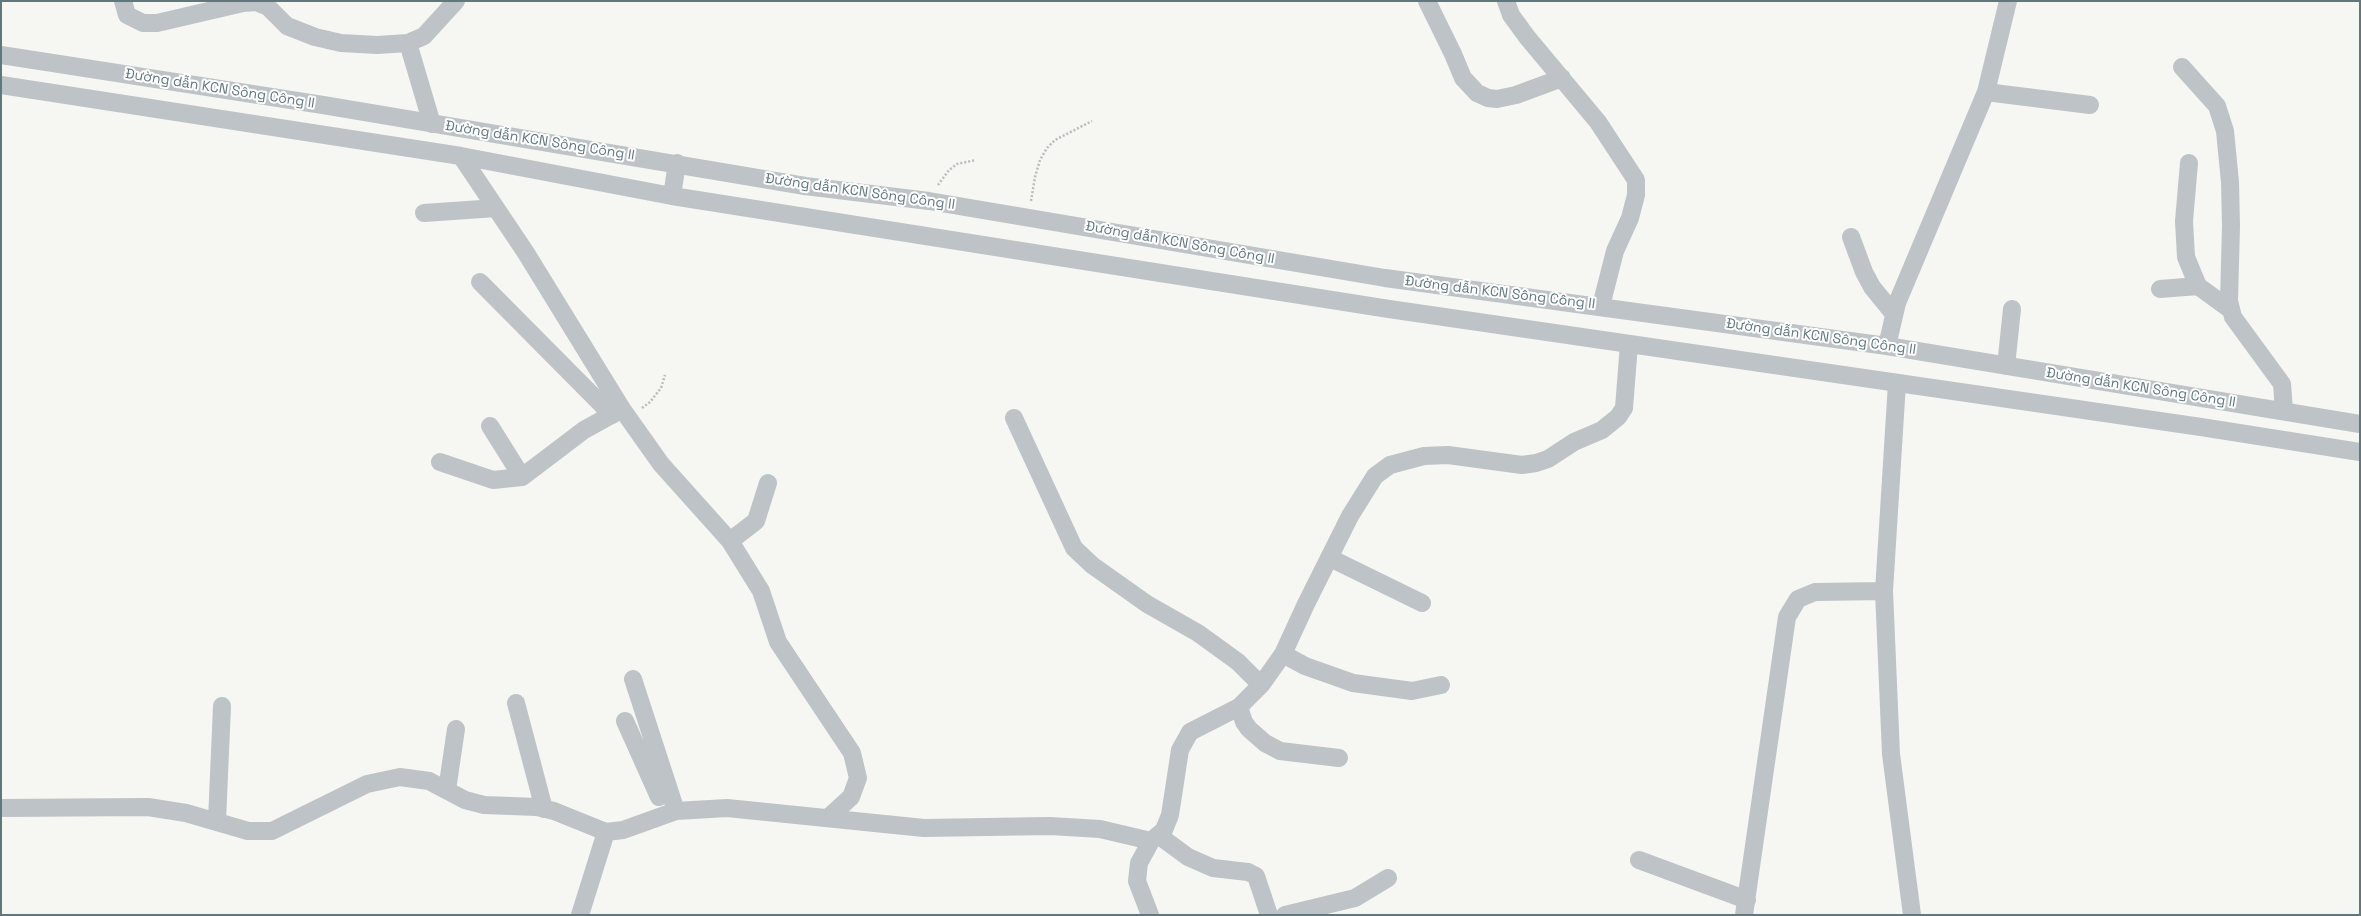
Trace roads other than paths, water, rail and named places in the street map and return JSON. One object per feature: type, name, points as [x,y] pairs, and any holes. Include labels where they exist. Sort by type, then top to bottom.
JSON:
[{"type":"street","points":[[123,1],[127,15],[143,23],[150,23],[243,3],[258,2],[268,7],[287,26],[340,43],[377,45],[408,43],[424,36],[456,1]]},
{"type":"street","points":[[1427,1],[1463,78],[1477,93],[1488,98],[1497,99],[1516,95],[1562,78]]},
{"type":"street","points":[[1506,1],[1511,14],[1527,37],[1598,122],[1636,180],[1636,195],[1630,218],[1615,250],[1601,306]]},
{"type":"street","points":[[1887,346],[1894,314],[1920,245],[1986,92],[2008,1]]},
{"type":"street","points":[[408,43],[432,124]]},
{"type":"street","name":"Đường dẫn KCN Sông Công II","points":[[1,56],[677,163],[805,186],[929,201],[1385,278],[1601,306],[1887,346],[2205,400],[2284,411],[2360,424]]},
{"type":"street","points":[[2182,67],[2217,106],[2225,131],[2230,182],[2229,301],[2233,317],[2282,384],[2284,411]]},
{"type":"street","name":"Đường dẫn KCN Sông Công II","points":[[1,85],[461,156],[672,196],[1373,306],[2201,427],[2360,452]]},
{"type":"street","points":[[1986,92],[2090,105]]},
{"type":"street","points":[[461,156],[496,208],[621,414],[661,464],[730,541],[761,591],[778,642],[852,753],[858,778],[851,797],[828,818]]},
{"type":"street","points":[[672,196],[677,163]]},
{"type":"street","points":[[2189,164],[2184,221],[2186,257],[2198,286],[2231,310]]},
{"type":"street","points":[[424,213],[496,208]]},
{"type":"street","points":[[1851,237],[1869,282],[1894,314]]},
{"type":"street","points":[[480,282],[621,414]]},
{"type":"street","points":[[2160,289],[2198,286]]},
{"type":"street","points":[[2006,366],[2012,309]]},
{"type":"street","points":[[1150,915],[1137,881],[1139,863],[1155,838],[1164,830],[1170,815],[1180,750],[1190,732],[1239,707],[1261,685],[1283,654],[1350,516],[1375,476],[1390,465],[1424,456],[1448,455],[1522,465],[1536,463],[1548,458],[1574,442],[1602,430],[1618,417],[1624,408],[1629,344]]},
{"type":"street","points":[[1897,383],[1884,591],[1891,754],[1912,915]]},
{"type":"street","points":[[2201,427],[2205,400]]},
{"type":"street","points":[[440,462],[493,480],[522,476],[584,430],[621,414]]},
{"type":"street","points":[[1014,418],[1074,548],[1092,566],[1147,604],[1198,633],[1238,662],[1261,685]]},
{"type":"street","points":[[490,426],[522,476]]},
{"type":"street","points":[[730,541],[756,521],[768,483]]},
{"type":"street","points":[[1330,558],[1422,603]]},
{"type":"street","points":[[1640,860],[1745,907],[1787,617],[1798,599],[1815,592],[1884,591]]},
{"type":"street","points":[[1283,654],[1305,666],[1353,682],[1412,691],[1441,685]]},
{"type":"street","points":[[633,679],[672,813]]},
{"type":"street","points":[[516,703],[544,809]]},
{"type":"street","points":[[217,821],[222,706]]},
{"type":"street","points":[[1239,707],[1244,722],[1249,729],[1265,743],[1280,751],[1339,758]]},
{"type":"street","points":[[625,721],[672,813]]},
{"type":"street","points":[[447,790],[456,729]]},
{"type":"street","points":[[1,808],[148,807],[186,813],[248,831],[272,831],[367,784],[400,777],[429,781],[465,800],[484,805],[544,809],[606,832],[623,830],[672,813],[726,808],[924,828],[1050,826],[1100,830],[1155,838],[1188,857],[1213,868],[1248,872],[1256,876],[1269,915]]},
{"type":"street","points":[[580,915],[606,832]]},
{"type":"street","points":[[1285,915],[1355,898],[1388,878]]}]
